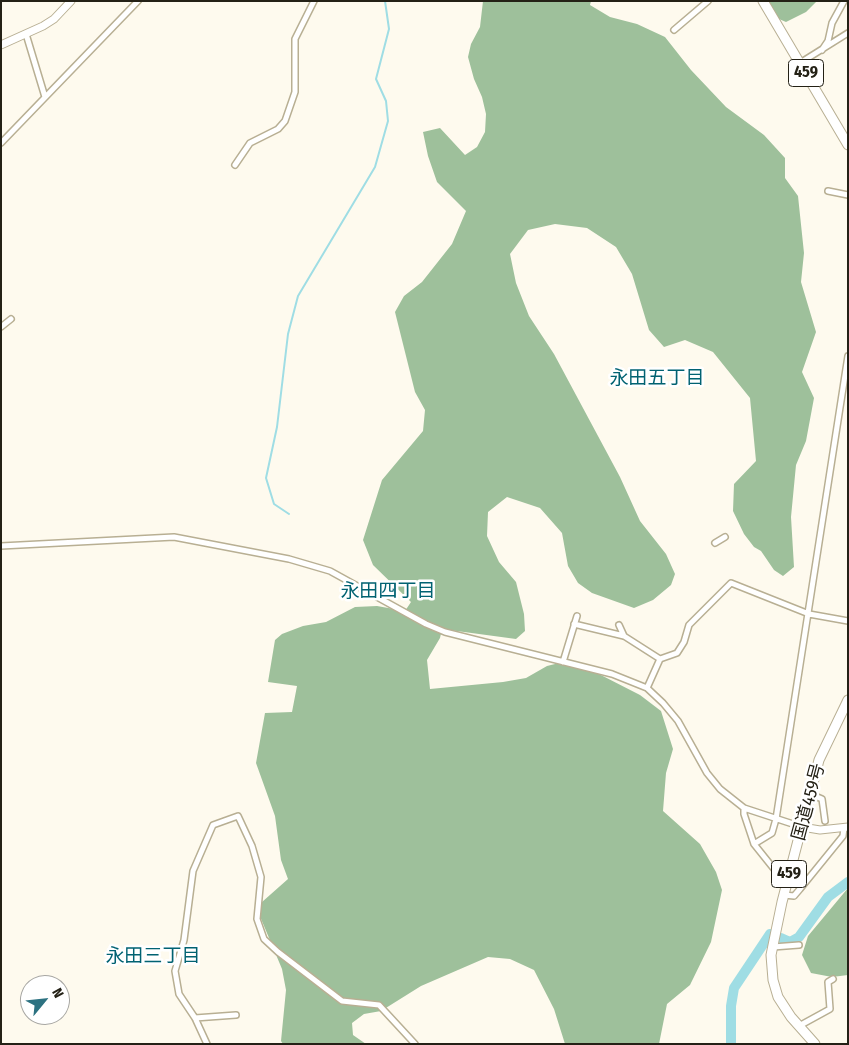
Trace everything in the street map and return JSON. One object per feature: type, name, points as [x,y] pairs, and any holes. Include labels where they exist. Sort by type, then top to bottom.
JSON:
[{"type":"highway","name":"459","points":[[763,1],[800,63],[845,132],[848,145]]},
{"type":"highway","name":"国道459号","points":[[815,1044],[799,1026],[778,996],[773,980],[773,947],[784,895],[819,760],[848,700]]},
{"type":"street","points":[[1,45],[54,19],[71,1]]},
{"type":"street","points":[[1,143],[138,1]]},
{"type":"street","points":[[235,165],[250,143],[278,129],[285,121],[295,92],[295,39],[314,1]]},
{"type":"street","points":[[674,30],[708,1]]},
{"type":"street","points":[[822,50],[828,41],[832,23],[844,1]]},
{"type":"street","points":[[800,63],[848,33]]},
{"type":"street","points":[[26,34],[45,97]]},
{"type":"street","points":[[828,191],[848,195]]},
{"type":"street","points":[[1,327],[11,319]]},
{"type":"street","points":[[754,844],[772,833],[776,819],[848,356]]},
{"type":"street","points":[[1,546],[174,537],[290,559],[330,571],[398,609],[445,632],[612,674],[647,688],[678,721],[712,780],[720,789],[744,808],[776,819],[820,830],[846,828],[843,836],[794,896],[784,895]]},
{"type":"street","points":[[714,543],[725,537]]},
{"type":"street","points":[[647,688],[660,659],[677,653],[684,642],[689,625],[731,583],[807,613],[848,621]]},
{"type":"street","points":[[563,662],[577,616]]},
{"type":"street","points":[[574,624],[624,636],[660,659]]},
{"type":"street","points":[[619,625],[624,636]]},
{"type":"street","points":[[810,794],[822,799],[825,821]]},
{"type":"street","points":[[744,808],[744,814],[754,844],[782,880],[788,882]]},
{"type":"street","points":[[207,1044],[195,1018],[182,1001],[175,982],[175,971],[184,940],[189,885],[193,871],[213,825],[238,816],[252,846],[261,877],[257,919],[264,939],[342,1001],[379,1005],[415,1044]]},
{"type":"street","points":[[773,947],[799,945]]},
{"type":"street","points":[[799,1026],[830,1009],[828,982],[833,979]]},
{"type":"street","points":[[195,1018],[236,1015]]},
{"type":"green space","points":[[483,1],[591,1],[590,5],[610,17],[637,24],[665,37],[691,70],[726,107],[764,135],[785,158],[785,178],[798,196],[804,253],[801,282],[816,332],[802,372],[814,398],[806,441],[796,465],[791,517],[794,567],[783,576],[774,570],[761,551],[754,547],[744,534],[733,511],[734,484],[756,461],[750,398],[713,352],[685,340],[664,347],[649,330],[632,274],[616,247],[587,228],[555,224],[528,230],[510,254],[516,283],[529,316],[554,354],[620,477],[640,521],[666,554],[675,574],[671,585],[653,600],[634,608],[592,593],[578,583],[568,566],[562,533],[540,508],[507,497],[488,512],[487,536],[499,562],[516,582],[524,614],[525,631],[516,639],[442,629],[440,638],[427,660],[430,689],[526,678],[547,666],[563,662],[595,672],[640,695],[661,711],[673,749],[666,773],[663,811],[700,844],[716,872],[722,890],[711,942],[690,985],[667,1004],[659,1044],[565,1044],[554,1009],[534,970],[510,959],[488,957],[421,986],[381,1011],[364,1014],[352,1023],[353,1035],[366,1044],[283,1044],[281,1041],[286,990],[282,969],[259,914],[262,902],[288,879],[281,860],[275,816],[256,763],[265,713],[292,712],[297,686],[268,682],[275,640],[282,634],[303,626],[326,622],[355,607],[377,606],[405,611],[411,602],[373,565],[363,540],[382,480],[423,431],[425,410],[415,392],[395,312],[404,296],[422,282],[452,244],[466,211],[437,182],[428,156],[423,132],[440,128],[465,155],[477,147],[485,132],[486,114],[468,57],[471,44],[480,27]]},
{"type":"green space","points":[[768,1],[817,1],[806,12],[786,22],[779,19]]},
{"type":"green space","points":[[848,888],[848,975],[832,977],[811,973],[802,955],[808,936]]},
{"type":"waterway","points":[[289,514],[274,504],[266,478],[277,427],[288,334],[298,296],[375,167],[388,121],[386,101],[376,79],[389,29],[385,1]]},
{"type":"waterway","points":[[781,938],[790,942],[799,937],[828,897],[848,882]]},
{"type":"waterway","points":[[731,1044],[731,1006],[734,988],[770,934]]},
{"type":"district","name":"永田五丁目","points":[[657,379]]},
{"type":"district","name":"永田四丁目","points":[[388,592]]},
{"type":"district","name":"永田三丁目","points":[[153,957]]}]
